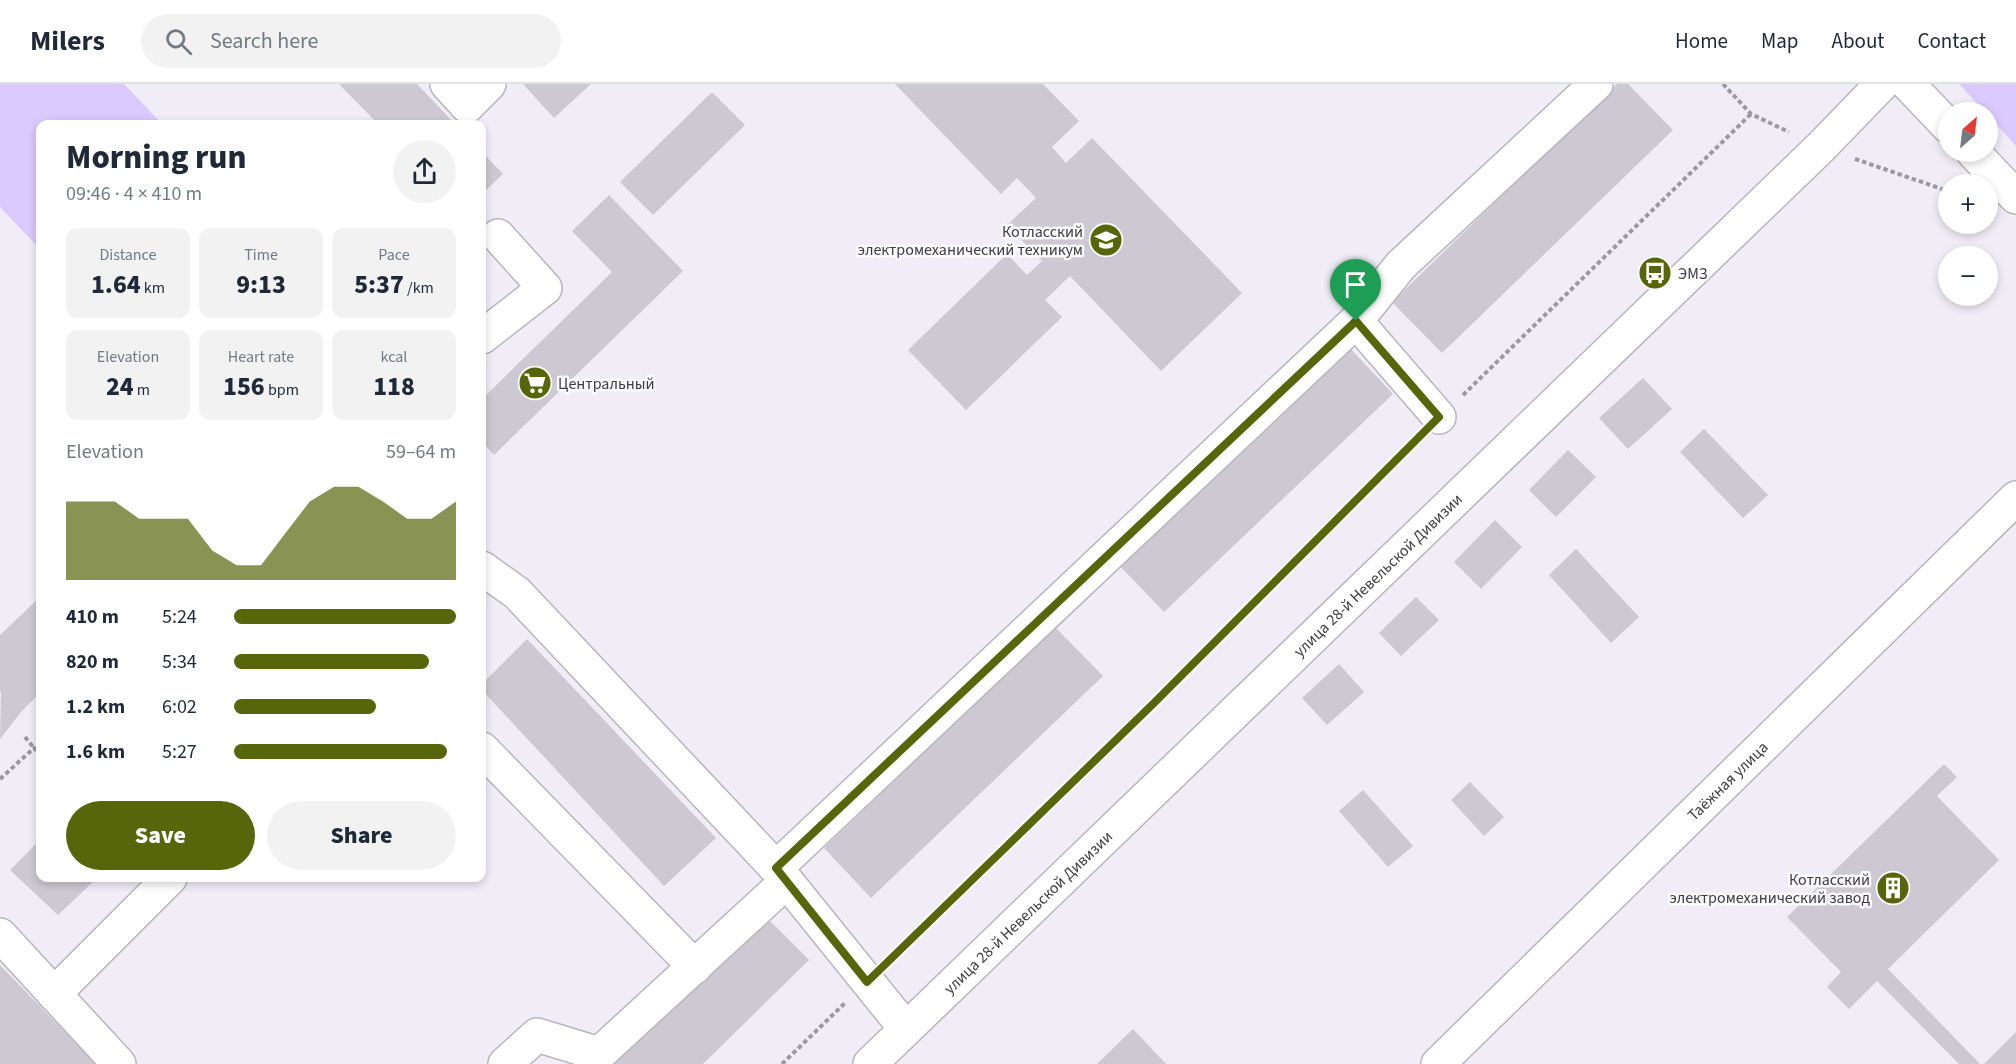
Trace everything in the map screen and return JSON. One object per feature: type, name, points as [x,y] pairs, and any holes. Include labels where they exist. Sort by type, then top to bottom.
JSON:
[{"type":"street","points":[[447,84],[467,106],[489,84]]},
{"type":"street","points":[[505,1064],[537,1035],[599,1054],[695,967],[781,875],[1356,321],[1401,265],[1596,84]]},
{"type":"street","name":"улица 28-й Невельской Дивизии","points":[[870,1064],[1821,147],[1882,84]]},
{"type":"street","points":[[1908,84],[1938,116]]},
{"type":"street","points":[[1982,162],[2016,197]]},
{"type":"street","points":[[486,334],[546,288],[498,236]]},
{"type":"street","points":[[1356,321],[1439,417]]},
{"type":"street","name":"Таёжная улица","points":[[1438,1064],[2016,498]]},
{"type":"street","points":[[486,571],[517,593],[781,875],[906,1029]]},
{"type":"street","points":[[486,753],[695,967]]},
{"type":"street","points":[[54,994],[166,882]]},
{"type":"street","points":[[0,935],[119,1064]]},
{"type":"path","points":[[782,1064],[1154,703],[1439,417],[1751,114]]},
{"type":"path","points":[[0,779],[34,748],[25,737]]},
{"type":"shaded area","points":[[0,84],[124,84],[158,120],[36,120],[36,245],[0,207]]},
{"type":"shaded area","points":[[1959,84],[2016,84],[2016,146],[1998,126],[1998,102],[1976,102]]},
{"type":"building","points":[[339,84],[417,84],[451,120],[374,120]]},
{"type":"building","points":[[523,84],[591,84],[554,118]]},
{"type":"building","name":"Котласский электромеханический техникум","points":[[895,84],[1043,84],[1079,121],[1052,147],[1066,163],[1092,138],[1242,293],[1161,371],[1070,276],[1045,300],[1062,317],[966,410],[908,350],[1007,254],[1027,275],[1042,261],[1007,225],[1036,198],[1017,178],[1001,194]]},
{"type":"building","points":[[1617,84],[1628,84],[1673,130],[1442,353],[1392,302]]},
{"type":"building","points":[[712,92],[745,125],[653,215],[620,182]]},
{"type":"building","points":[[486,156],[503,174],[486,190]]},
{"type":"building","points":[[609,195],[683,271],[494,455],[486,446],[486,395],[612,272],[572,231]]},
{"type":"building","points":[[1348,346],[1393,394],[1164,612],[1118,564]]},
{"type":"building","points":[[1643,378],[1672,409],[1628,449],[1599,418]]},
{"type":"building","points":[[1704,429],[1768,495],[1743,518],[1680,452]]},
{"type":"building","points":[[1568,450],[1596,477],[1556,517],[1529,490]]},
{"type":"building","points":[[1495,520],[1522,547],[1481,589],[1454,562]]},
{"type":"building","points":[[1576,549],[1639,617],[1611,643],[1549,575]]},
{"type":"building","points":[[1416,597],[1439,620],[1401,656],[1379,633]]},
{"type":"building","points":[[36,601],[36,697],[0,739],[1,693],[0,635]]},
{"type":"building","points":[[1055,627],[1103,676],[871,898],[824,848]]},
{"type":"building","points":[[527,639],[716,838],[664,886],[486,694],[486,680]]},
{"type":"building","points":[[1339,664],[1364,692],[1327,725],[1302,698]]},
{"type":"building","name":"Котласский электромеханический завод","points":[[1944,764],[1957,777],[1937,796],[1999,860],[1888,969],[1980,1064],[1959,1064],[1877,981],[1849,1009],[1827,987],[1841,972],[1787,917]]},
{"type":"building","points":[[1470,782],[1504,817],[1484,836],[1451,800]]},
{"type":"building","points":[[1363,790],[1413,846],[1388,867],[1339,811]]},
{"type":"building","points":[[36,844],[36,882],[93,882],[58,915],[10,870]]},
{"type":"building","points":[[762,913],[809,960],[703,1064],[609,1064]]},
{"type":"building","points":[[0,965],[96,1064],[0,1064]]},
{"type":"building","points":[[1133,1029],[1166,1064],[1097,1064]]},
{"type":"building","points":[[2016,1032],[2016,1064],[1984,1064]]},
{"type":"place","name":"Котласский электромеханический техникум","points":[[1106,240]]},
{"type":"place","name":"ЭМЗ","points":[[1655,273]]},
{"type":"place","name":"Центральный","points":[[535,383]]},
{"type":"place","name":"Котласский электромеханический завод","points":[[1893,888]]},
{"type":"route","points":[[1356,321],[1439,417],[1154,703],[867,982],[776,868],[1356,321]]}]
